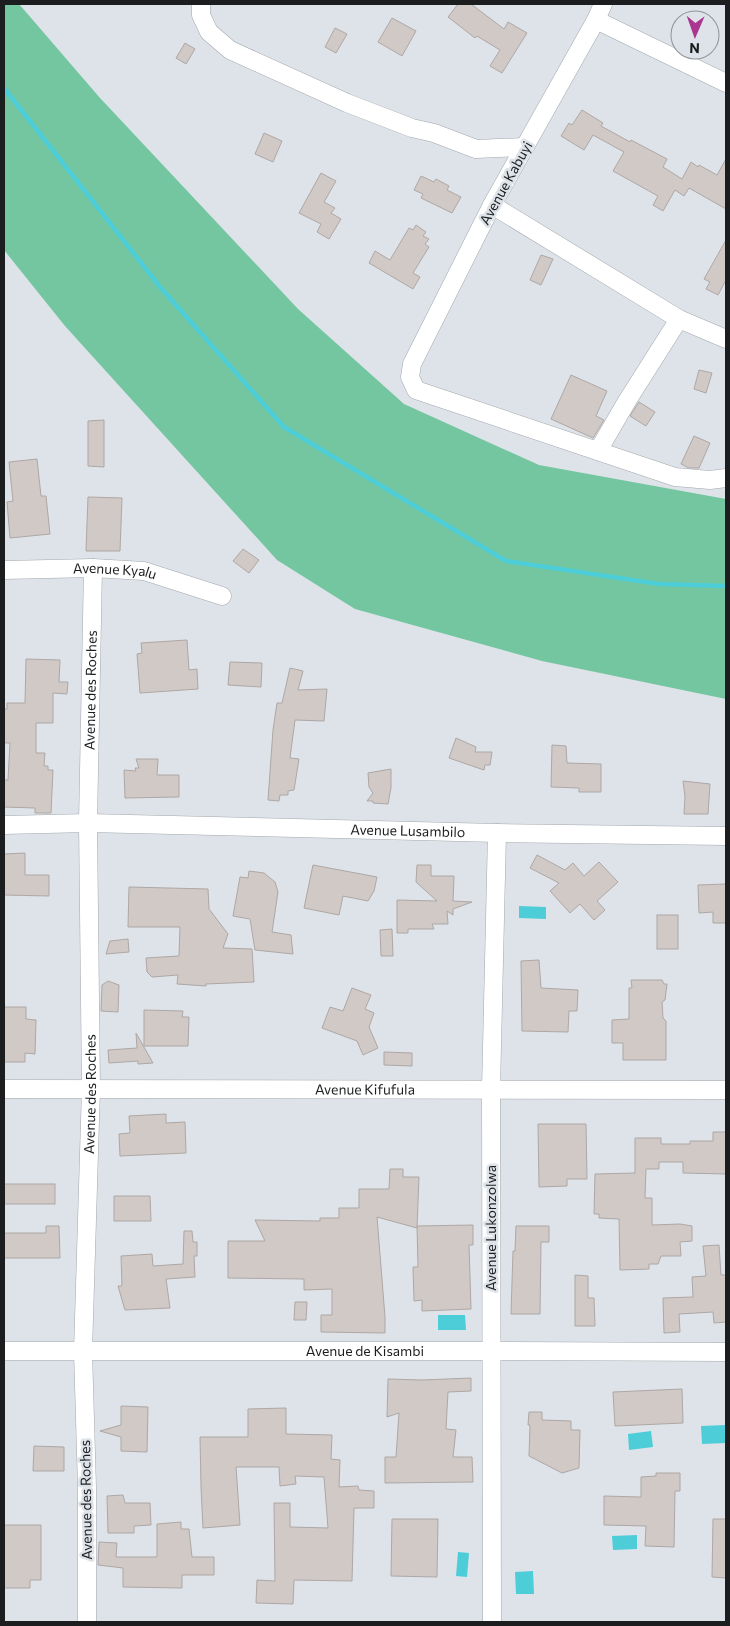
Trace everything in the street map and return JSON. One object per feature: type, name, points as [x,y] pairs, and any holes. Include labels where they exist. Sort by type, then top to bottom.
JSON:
[{"type":"street","points":[[201,4],[201,15],[209,32],[230,50],[347,104],[476,149],[525,147]]},
{"type":"street","points":[[600,12],[726,83]]},
{"type":"street","name":"Avenue Kabuyi","points":[[598,451],[416,390],[410,377],[412,364],[492,205],[600,12]]},
{"type":"street","points":[[492,205],[678,319],[726,339]]},
{"type":"street","points":[[678,319],[598,451],[675,477],[710,480],[726,478]]},
{"type":"street","name":"Avenue Kyalu","points":[[4,570],[93,568],[144,571],[222,596]]},
{"type":"street","name":"Avenue des Roches","points":[[87,1622],[84,1351],[91,1088],[88,823],[93,568]]},
{"type":"street","name":"Avenue Lusambilo","points":[[4,825],[88,823],[496,833],[726,836]]},
{"type":"street","name":"Avenue Lukonzolwa","points":[[492,1622],[491,1090],[496,833]]},
{"type":"street","name":"Avenue Kifufula","points":[[4,1089],[726,1090]]},
{"type":"street","name":"Avenue de Kisambi","points":[[4,1351],[726,1352]]},
{"type":"green space","points":[[4,4],[19,4],[100,98],[298,309],[404,404],[539,465],[726,499],[726,699],[542,661],[355,609],[277,560],[65,326],[4,250]]},
{"type":"water","points":[[519,906],[546,907],[546,919],[519,918]]},
{"type":"water","points":[[438,1315],[465,1315],[466,1330],[438,1330]]},
{"type":"water","points":[[726,1425],[726,1443],[702,1444],[701,1426]]},
{"type":"water","points":[[651,1431],[653,1447],[629,1450],[628,1434]]},
{"type":"water","points":[[637,1535],[637,1549],[613,1550],[612,1536]]},
{"type":"water","points":[[458,1552],[469,1553],[467,1577],[456,1576]]},
{"type":"water","points":[[533,1571],[534,1594],[516,1594],[515,1572]]},
{"type":"building","points":[[458,4],[471,4],[504,29],[508,22],[527,33],[502,73],[490,66],[500,50],[477,36],[475,38],[448,17]]},
{"type":"building","points":[[392,18],[416,31],[402,56],[378,42]]},
{"type":"building","points":[[335,28],[347,34],[336,53],[325,47]]},
{"type":"building","points":[[185,43],[195,49],[186,64],[176,58]]},
{"type":"building","points":[[582,110],[603,123],[601,126],[667,159],[663,167],[682,179],[691,162],[717,175],[726,159],[726,209],[689,188],[684,196],[675,190],[663,211],[653,205],[658,196],[613,171],[624,152],[593,135],[584,150],[561,136],[569,123],[572,125]]},
{"type":"building","points":[[264,133],[282,141],[273,162],[255,154]]},
{"type":"building","points":[[321,173],[336,181],[324,202],[335,208],[331,213],[341,219],[329,239],[317,232],[321,224],[299,213]]},
{"type":"building","points":[[421,176],[434,182],[436,179],[449,186],[447,190],[461,197],[452,213],[421,198],[423,194],[414,190]]},
{"type":"building","points":[[416,225],[426,232],[423,236],[429,239],[425,244],[429,247],[413,273],[420,277],[413,289],[369,263],[375,251],[390,260],[409,228],[413,230]]},
{"type":"building","points":[[726,240],[726,280],[718,295],[706,289],[710,282],[704,279]]},
{"type":"building","points":[[541,255],[553,259],[541,285],[530,280]]},
{"type":"building","points":[[699,370],[712,373],[706,393],[694,389]]},
{"type":"building","points":[[571,375],[607,391],[596,416],[604,420],[593,438],[551,419]]},
{"type":"building","points":[[639,402],[655,412],[646,426],[630,416]]},
{"type":"building","points":[[104,420],[104,467],[88,466],[88,421]]},
{"type":"building","points":[[694,436],[710,443],[699,468],[689,468],[681,464]]},
{"type":"building","points":[[37,459],[41,496],[46,496],[50,534],[10,538],[7,502],[13,501],[9,462]]},
{"type":"building","points":[[88,497],[122,498],[120,551],[86,551]]},
{"type":"building","points":[[243,549],[259,560],[249,573],[233,561]]},
{"type":"building","points":[[187,640],[189,670],[197,669],[198,689],[140,693],[137,654],[142,653],[141,643]]},
{"type":"building","points":[[26,659],[60,660],[59,682],[68,682],[67,694],[53,693],[53,723],[36,723],[36,753],[45,753],[44,766],[48,766],[48,770],[53,770],[51,813],[35,813],[35,808],[4,807],[4,780],[8,780],[10,743],[4,743],[4,709],[7,709],[7,703],[25,703]]},
{"type":"building","points":[[230,662],[262,663],[261,687],[228,685]]},
{"type":"building","points":[[290,668],[303,671],[298,690],[327,689],[324,721],[295,720],[290,758],[299,759],[294,790],[288,791],[288,795],[280,795],[279,801],[268,800],[277,703],[282,703]]},
{"type":"building","points":[[456,738],[476,747],[475,752],[492,752],[490,765],[485,765],[484,770],[449,758]]},
{"type":"building","points":[[552,745],[566,746],[567,763],[601,764],[601,792],[579,792],[579,788],[551,787]]},
{"type":"building","points":[[136,759],[158,759],[157,775],[179,775],[179,797],[125,798],[124,770],[136,771],[135,768],[139,768]]},
{"type":"building","points":[[391,769],[391,788],[388,804],[367,801],[373,793],[369,787],[368,773]]},
{"type":"building","points":[[683,781],[710,784],[708,814],[684,814],[685,797]]},
{"type":"building","points":[[25,853],[25,875],[49,875],[49,896],[4,895],[4,854]]},
{"type":"building","points":[[537,855],[565,870],[573,863],[584,876],[599,862],[618,882],[597,901],[605,910],[594,920],[580,904],[570,913],[550,891],[559,883],[530,868]]},
{"type":"building","points":[[313,865],[377,877],[374,891],[368,901],[343,896],[339,915],[304,908]]},
{"type":"building","points":[[417,865],[431,865],[431,876],[454,876],[453,901],[472,902],[453,909],[453,915],[447,911],[448,924],[432,924],[434,929],[408,929],[408,933],[397,933],[397,900],[437,901],[416,882]]},
{"type":"building","points":[[249,871],[264,873],[275,882],[278,892],[272,932],[291,935],[293,954],[255,950],[250,919],[233,916],[240,877],[248,878]]},
{"type":"building","points":[[726,884],[726,923],[713,923],[713,912],[699,913],[698,885]]},
{"type":"building","points":[[129,887],[208,889],[209,909],[228,934],[223,948],[252,949],[254,982],[206,984],[206,986],[177,984],[178,975],[152,977],[147,972],[146,958],[179,956],[180,927],[128,927]]},
{"type":"building","points":[[657,915],[678,915],[678,949],[657,949]]},
{"type":"building","points":[[392,929],[393,956],[381,956],[380,930]]},
{"type":"building","points":[[128,939],[129,952],[106,954],[110,941]]},
{"type":"building","points":[[539,960],[541,988],[578,990],[577,1011],[569,1011],[568,1032],[522,1031],[521,961]]},
{"type":"building","points":[[631,980],[662,980],[664,984],[667,984],[665,1000],[662,1002],[663,1018],[666,1021],[666,1060],[623,1060],[623,1043],[612,1043],[612,1020],[629,1019],[629,988],[632,988]]},
{"type":"building","points":[[108,981],[119,985],[118,1012],[101,1011],[102,985]]},
{"type":"building","points":[[352,988],[371,995],[365,1009],[374,1013],[369,1027],[378,1048],[363,1055],[357,1041],[322,1028],[330,1007],[343,1011]]},
{"type":"building","points":[[4,1007],[26,1007],[26,1019],[36,1020],[35,1054],[25,1053],[25,1062],[4,1062]]},
{"type":"building","points":[[144,1010],[183,1011],[182,1017],[189,1017],[188,1046],[144,1046]]},
{"type":"building","points":[[136,1033],[153,1063],[138,1064],[138,1061],[109,1063],[108,1050],[137,1048]]},
{"type":"building","points":[[384,1052],[412,1053],[412,1066],[384,1065]]},
{"type":"building","points":[[166,1114],[166,1123],[185,1122],[186,1153],[120,1156],[119,1134],[130,1133],[129,1116]]},
{"type":"building","points":[[538,1124],[586,1124],[587,1179],[567,1179],[567,1186],[539,1187]]},
{"type":"building","points":[[713,1132],[726,1132],[726,1174],[683,1173],[683,1162],[659,1162],[659,1169],[646,1169],[645,1198],[652,1198],[652,1225],[680,1224],[692,1226],[692,1241],[680,1242],[681,1256],[661,1256],[658,1264],[649,1264],[649,1269],[620,1270],[619,1219],[599,1218],[599,1214],[594,1214],[595,1174],[635,1173],[635,1138],[661,1138],[661,1144],[690,1144],[690,1141],[713,1141]]},
{"type":"building","points":[[390,1169],[403,1169],[403,1177],[419,1177],[417,1228],[377,1217],[385,1333],[321,1332],[321,1315],[332,1315],[332,1289],[304,1290],[304,1279],[228,1278],[228,1241],[265,1241],[255,1220],[320,1221],[320,1218],[339,1218],[339,1208],[359,1208],[359,1189],[389,1189]]},
{"type":"building","points":[[4,1184],[55,1184],[55,1204],[4,1204]]},
{"type":"building","points":[[114,1196],[150,1196],[151,1221],[114,1221]]},
{"type":"building","points":[[473,1225],[473,1245],[469,1245],[471,1309],[422,1311],[422,1300],[414,1301],[413,1267],[418,1267],[417,1226]]},
{"type":"building","points":[[46,1226],[59,1226],[60,1258],[4,1258],[4,1233],[46,1233]]},
{"type":"building","points":[[516,1226],[549,1226],[549,1242],[541,1242],[540,1314],[511,1314],[513,1251],[515,1251]]},
{"type":"building","points":[[184,1231],[192,1231],[193,1242],[197,1242],[197,1256],[194,1256],[195,1277],[166,1279],[170,1308],[125,1310],[118,1286],[122,1286],[121,1256],[152,1254],[153,1266],[183,1264]]},
{"type":"building","points":[[719,1245],[721,1275],[726,1275],[726,1322],[714,1323],[713,1312],[679,1314],[680,1332],[664,1333],[663,1298],[693,1297],[692,1277],[706,1276],[703,1246]]},
{"type":"building","points":[[575,1275],[588,1276],[588,1298],[594,1298],[595,1326],[575,1326]]},
{"type":"building","points":[[295,1302],[307,1302],[306,1320],[294,1320]]},
{"type":"building","points":[[471,1378],[471,1391],[448,1392],[446,1429],[456,1430],[453,1457],[472,1457],[473,1482],[385,1483],[385,1457],[396,1457],[399,1413],[387,1417],[388,1379]]},
{"type":"building","points":[[682,1389],[683,1423],[615,1426],[613,1392]]},
{"type":"building","points":[[121,1406],[148,1407],[147,1452],[121,1451],[121,1437],[100,1431],[121,1425]]},
{"type":"building","points":[[286,1408],[286,1434],[332,1435],[331,1459],[340,1460],[339,1487],[358,1486],[359,1490],[374,1491],[374,1508],[354,1508],[352,1581],[294,1580],[293,1604],[256,1603],[257,1580],[275,1581],[274,1503],[290,1503],[290,1527],[328,1528],[324,1477],[295,1476],[296,1484],[280,1486],[279,1467],[236,1467],[240,1525],[203,1528],[200,1437],[248,1437],[248,1409]]},
{"type":"building","points":[[529,1412],[542,1412],[542,1420],[571,1421],[571,1430],[580,1430],[579,1468],[562,1473],[529,1456]]},
{"type":"building","points":[[34,1446],[64,1447],[64,1471],[33,1471]]},
{"type":"building","points":[[656,1473],[680,1473],[680,1491],[675,1491],[674,1547],[645,1546],[646,1526],[604,1525],[604,1496],[641,1497],[641,1477],[656,1476]]},
{"type":"building","points":[[123,1495],[125,1503],[150,1503],[151,1525],[134,1526],[134,1533],[108,1533],[107,1496]]},
{"type":"building","points":[[392,1519],[438,1519],[437,1577],[391,1576]]},
{"type":"building","points":[[713,1519],[726,1519],[726,1578],[712,1577]]},
{"type":"building","points":[[181,1522],[181,1529],[189,1529],[192,1557],[214,1557],[214,1575],[182,1575],[182,1588],[123,1587],[123,1568],[98,1565],[99,1542],[117,1543],[116,1557],[157,1557],[157,1524]]},
{"type":"building","points":[[4,1525],[41,1525],[41,1580],[30,1580],[30,1588],[4,1588]]},
{"type":"waterway","points":[[4,88],[160,287],[284,427],[506,561],[659,584],[726,586]]}]
